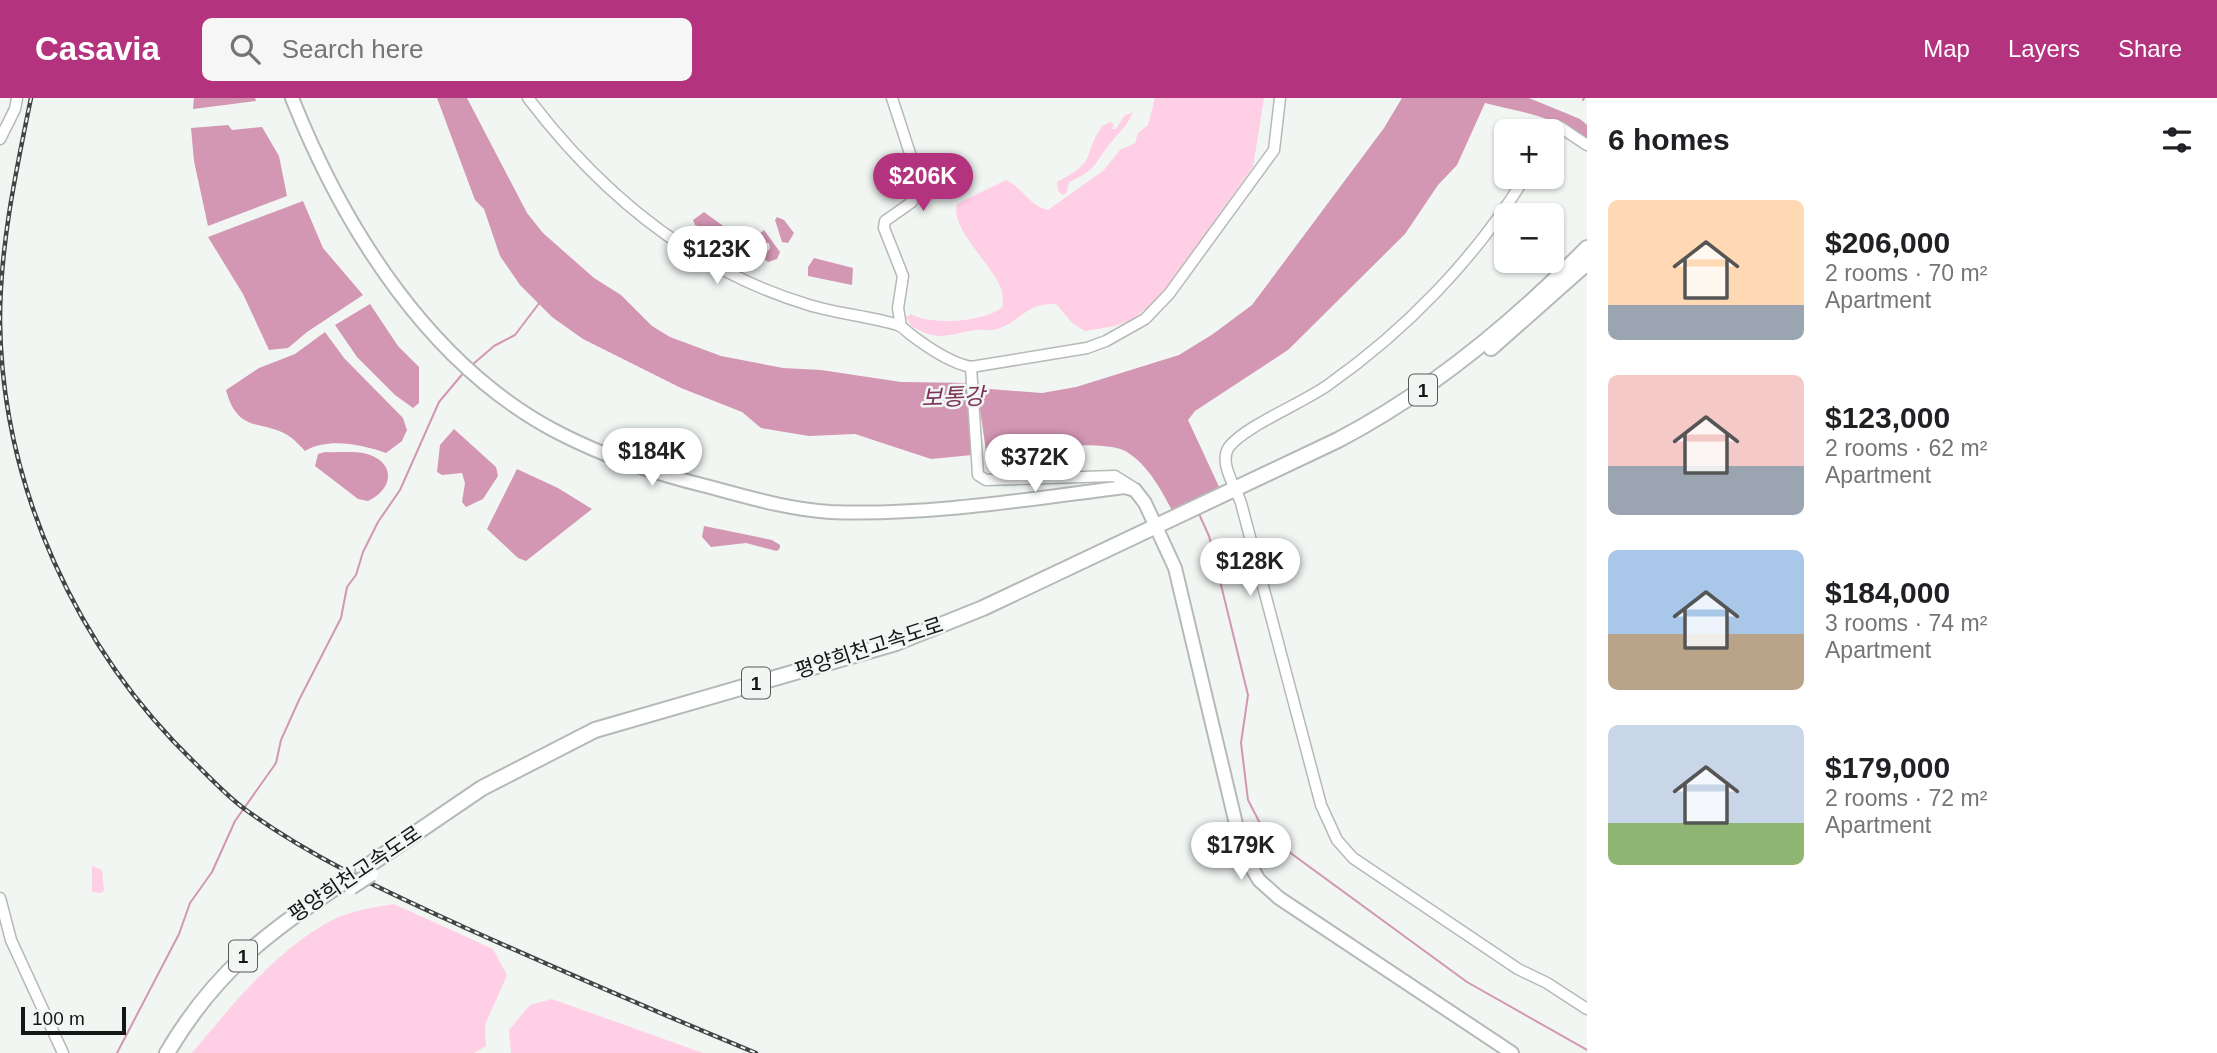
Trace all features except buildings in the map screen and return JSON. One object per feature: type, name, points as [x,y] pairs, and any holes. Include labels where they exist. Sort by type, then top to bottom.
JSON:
[{"type":"highway","name":"평양희천고속도로","points":[[1235,495],[1390,412],[1507,324],[1587,248]]},
{"type":"highway","name":"평양희천고속도로","points":[[176,1053],[202,1012],[265,945],[367,871],[493,791],[581,746],[664,715],[902,649],[1352,442],[1423,399],[1507,336],[1587,263]]},
{"type":"highway","name":"평양희천고속도로","points":[[167,1053],[189,1015],[256,943],[348,885]]},
{"type":"main road","points":[[292,98],[331,187],[411,311],[454,355],[491,386],[560,433],[677,479],[787,508],[869,513],[978,505],[1125,487],[1135,490],[1163,528],[1236,824],[1249,863],[1259,880],[1279,898],[1349,947],[1512,1053]]},
{"type":"street","points":[[0,139],[10,122],[17,98]]},
{"type":"street","points":[[528,98],[555,132],[617,198],[681,248],[723,271],[810,306],[901,326],[953,361],[971,367],[1087,348],[1106,341],[1145,319],[1162,303],[1274,150],[1280,98]]},
{"type":"street","points":[[892,98],[916,173],[912,202],[885,221],[884,228],[903,276],[898,308],[901,326]]},
{"type":"street","points":[[1564,130],[1587,145]]},
{"type":"street","points":[[1517,189],[1488,234],[1362,361],[1305,401],[1242,436],[1230,446],[1226,459],[1321,805],[1337,840],[1353,858],[1518,969],[1547,983],[1587,1009]]},
{"type":"street","points":[[971,367],[978,475],[986,480],[1115,476],[1130,483],[1135,490]]},
{"type":"street","points":[[0,898],[11,940],[63,1053]]},
{"type":"shaded area","points":[[1155,98],[1264,98],[1253,167],[1158,300],[1131,320],[1115,326],[1085,331],[1072,323],[1056,304],[1037,306],[994,330],[936,336],[911,326],[906,317],[911,314],[931,320],[972,319],[985,316],[1003,306],[997,279],[966,236],[957,214],[957,204],[1006,180],[1037,205],[1048,210],[1104,170],[1120,150],[1135,143],[1138,133],[1148,125]]},
{"type":"shaded area","points":[[1133,112],[1127,124],[1091,169],[1069,182],[1067,192],[1063,195],[1058,191],[1057,182],[1084,163],[1102,126],[1110,122],[1114,124],[1112,129],[1116,129],[1124,116]]},
{"type":"shaded area","points":[[92,866],[102,870],[104,891],[100,893],[92,892]]},
{"type":"shaded area","points":[[394,904],[493,949],[507,975],[485,1025],[486,1046],[474,1053],[192,1053],[256,980],[292,947],[332,920]]},
{"type":"shaded area","points":[[552,999],[703,1053],[511,1053],[509,1030],[530,1005]]},
{"type":"water","points":[[194,98],[255,98],[256,101],[193,109]]},
{"type":"water","name":"보통강","points":[[437,98],[467,98],[527,213],[543,233],[594,278],[621,295],[652,326],[670,337],[721,356],[783,368],[821,370],[901,382],[970,383],[972,455],[931,459],[855,434],[809,436],[761,428],[742,412],[681,388],[583,339],[552,317],[520,285],[500,256],[484,209],[475,200]]},
{"type":"water","points":[[1402,98],[1529,98],[1580,119],[1587,125],[1587,140],[1564,126],[1564,119],[1544,119],[1485,103],[1457,165],[1438,185],[1405,234],[1288,350],[1195,411],[1188,420],[1221,491],[1173,512],[1142,464],[1127,452],[1116,448],[1080,445],[986,451],[977,388],[1042,393],[1076,387],[1179,355],[1213,334],[1252,305],[1384,128]]},
{"type":"water","points":[[228,125],[232,130],[262,127],[279,156],[287,196],[208,226],[194,161],[191,128]]},
{"type":"water","points":[[303,201],[323,248],[363,295],[307,332],[288,348],[269,350],[243,294],[208,237]]},
{"type":"water","points":[[704,212],[726,228],[717,241],[708,235],[708,229],[695,225],[693,220]]},
{"type":"water","points":[[777,217],[784,220],[794,233],[788,243],[782,242],[775,220]]},
{"type":"water","points":[[764,230],[780,252],[777,259],[768,262],[763,258],[770,248],[769,243],[762,242],[758,235]]},
{"type":"water","points":[[744,238],[752,249],[747,256],[728,246],[732,241]]},
{"type":"water","points":[[814,258],[853,268],[852,285],[808,276],[808,267]]},
{"type":"water","points":[[370,304],[398,346],[419,367],[419,403],[413,408],[395,395],[357,357],[335,325]]},
{"type":"water","points":[[325,332],[344,358],[403,418],[407,430],[402,441],[386,453],[367,447],[335,443],[305,451],[279,431],[244,420],[231,404],[226,390],[259,368],[295,354]]},
{"type":"water","points":[[454,429],[496,467],[498,476],[483,499],[466,507],[462,502],[465,483],[462,473],[442,475],[437,472],[440,445]]},
{"type":"water","points":[[358,452],[374,457],[386,468],[387,482],[377,495],[368,501],[358,499],[315,466],[318,454]]},
{"type":"water","points":[[517,469],[558,488],[592,509],[526,561],[518,558],[487,529]]},
{"type":"water","points":[[704,526],[772,540],[780,545],[780,548],[777,551],[746,543],[711,547],[702,537]]},
{"type":"waterway","points":[[472,365],[494,346],[515,335],[540,302]]},
{"type":"waterway","points":[[117,1053],[179,934],[190,903],[212,872],[235,821],[276,763],[281,740],[341,618],[347,587],[356,575],[363,552],[378,522],[400,490],[439,402],[465,371]]},
{"type":"waterway","points":[[1199,514],[1209,536],[1248,695],[1241,743],[1248,800],[1266,835],[1467,982],[1587,1050]]},
{"type":"railway","points":[[31,98],[10,208],[3,264],[0,321],[4,383],[15,444],[32,504],[54,562],[82,618],[115,670],[153,719],[220,788],[246,810],[299,845],[354,875],[468,929],[756,1053]]}]
